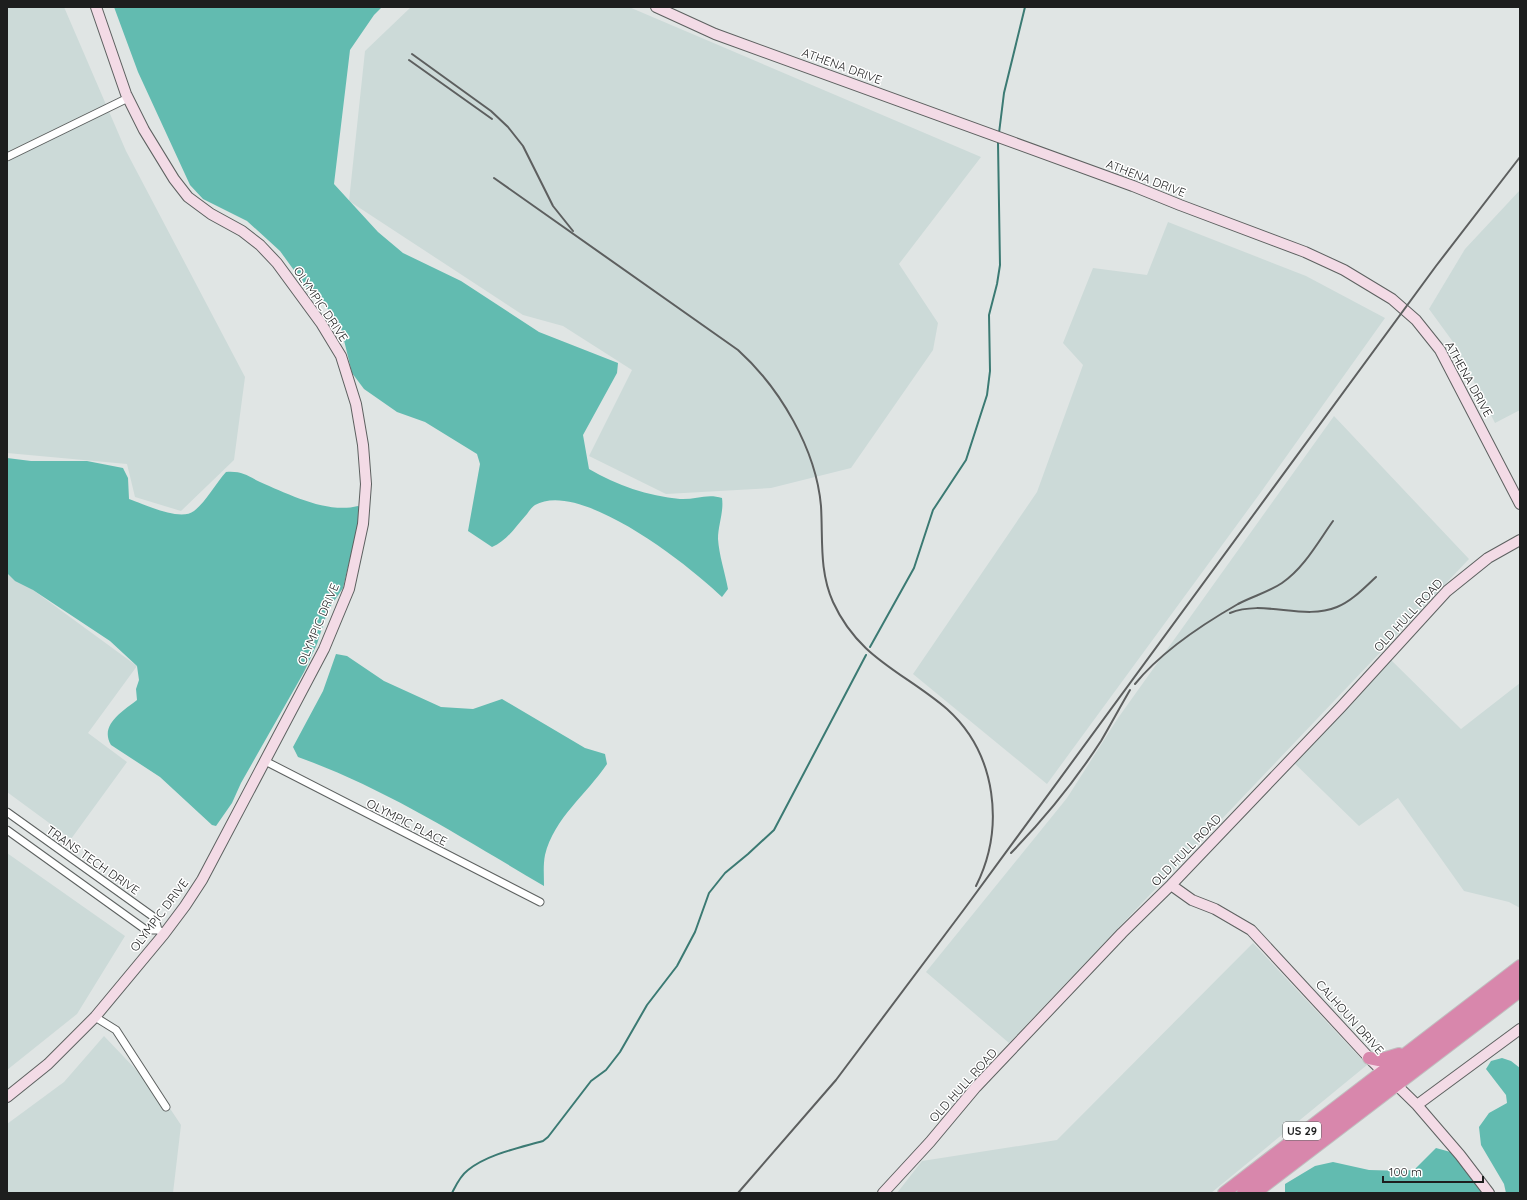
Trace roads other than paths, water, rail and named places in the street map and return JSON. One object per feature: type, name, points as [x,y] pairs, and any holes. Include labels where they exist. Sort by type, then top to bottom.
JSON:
[{"type":"highway","name":"US 29","points":[[1255,1193],[1389,1078],[1410,1050],[1520,966]]},
{"type":"highway","points":[[1243,1193],[1315,1133],[1520,978]]},
{"type":"highway","name":"US 29","points":[[1224,1193],[1389,1078],[1520,991]]},
{"type":"highway","points":[[1369,1058],[1379,1060],[1410,1050]]},
{"type":"street","name":"OLYMPIC DRIVE","points":[[7,1097],[48,1064],[95,1017],[161,932],[185,906],[202,880],[324,649],[349,589],[363,524],[366,498],[363,445],[356,404],[341,356],[320,323],[277,263],[260,245],[242,231],[211,214],[188,197],[174,179],[144,130],[128,98],[96,7]]},
{"type":"street","name":"ATHENA DRIVE","points":[[656,7],[715,34],[1133,186],[1305,252],[1344,270],[1392,299],[1416,320],[1440,350],[1520,504]]},
{"type":"street","points":[[7,156],[128,98]]},
{"type":"street","name":"OLD HULL ROAD","points":[[883,1193],[930,1142],[976,1087],[1122,933],[1171,885],[1341,707],[1447,591],[1488,558],[1520,540]]},
{"type":"street","name":"OLYMPIC PLACE","points":[[265,761],[540,902]]},
{"type":"street","name":"TRANS TECH DRIVE","points":[[7,812],[156,918],[161,932],[146,930],[7,830]]},
{"type":"street","name":"CALHOUN DRIVE","points":[[1171,885],[1192,900],[1215,909],[1251,930],[1369,1058],[1418,1105],[1460,1155],[1489,1193]]},
{"type":"street","points":[[95,1017],[116,1030],[166,1107]]},
{"type":"street","points":[[1418,1105],[1520,1029]]},
{"type":"waterway","points":[[999,133],[1004,93],[1025,7]]},
{"type":"waterway","points":[[870,647],[914,568],[933,510],[966,460],[987,395],[990,371],[989,315],[1000,265],[998,143]]},
{"type":"waterway","points":[[452,1193],[458,1181],[476,1164],[504,1152],[543,1141],[548,1137],[591,1081],[606,1070],[620,1052],[647,1005],[677,966],[695,932],[709,893],[725,873],[774,830],[866,655]]},
{"type":"railway","points":[[412,54],[491,111],[508,127],[523,146],[553,206],[573,231]]},
{"type":"railway","points":[[409,60],[492,119]]},
{"type":"railway","points":[[738,1193],[836,1080],[965,908],[1436,266],[1520,157]]},
{"type":"railway","points":[[494,178],[738,350],[768,382],[781,401],[804,442],[818,484],[821,506],[822,555],[826,579],[833,602],[856,638],[869,651],[931,696],[947,709],[964,727],[977,747],[986,769],[991,793],[993,816],[991,840],[985,864],[976,886]]},
{"type":"railway","points":[[1135,684],[1145,672],[1170,650],[1211,620],[1238,604],[1272,589],[1290,577],[1304,562],[1333,521]]},
{"type":"railway","points":[[1230,613],[1243,609],[1256,608],[1311,612],[1324,611],[1337,607],[1348,601],[1376,577]]},
{"type":"railway","points":[[1011,853],[1047,813],[1081,771],[1101,741],[1130,690]]}]
